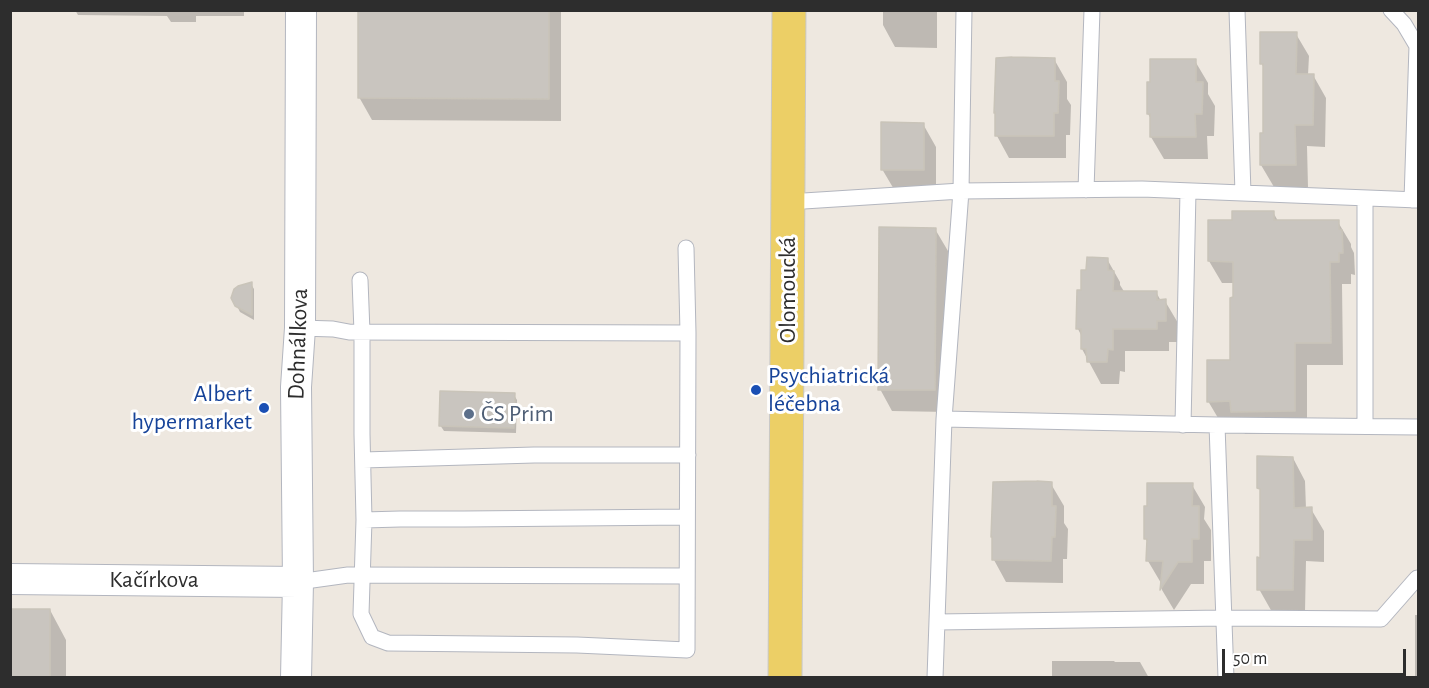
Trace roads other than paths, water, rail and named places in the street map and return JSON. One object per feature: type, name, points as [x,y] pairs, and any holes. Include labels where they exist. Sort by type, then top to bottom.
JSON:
[{"type":"main road","name":"Olomoucká","points":[[785,678],[789,10]]},
{"type":"street","name":"Dohnálkova","points":[[296,678],[298,582],[296,387],[300,328],[301,10]]},
{"type":"street","name":"Kačírkova","points":[[10,579],[298,582]]},
{"type":"lane","points":[[935,678],[944,419],[961,191],[964,10]]},
{"type":"lane","points":[[1086,190],[1092,10]]},
{"type":"lane","points":[[1237,10],[1243,194]]},
{"type":"lane","points":[[788,202],[961,191],[1142,189],[1415,200],[1417,46],[1404,24],[1391,10]]},
{"type":"lane","points":[[1183,424],[1188,191]]},
{"type":"lane","points":[[1365,198],[1365,426]]},
{"type":"lane","points":[[360,280],[364,520],[361,614],[372,637],[388,643],[577,645],[687,650],[686,248]]},
{"type":"lane","points":[[300,328],[362,332],[688,333]]},
{"type":"lane","points":[[944,419],[1419,427]]},
{"type":"lane","points":[[1217,425],[1226,678]]},
{"type":"lane","points":[[363,460],[534,454],[688,454]]},
{"type":"lane","points":[[364,520],[687,517]]},
{"type":"lane","points":[[298,582],[348,575],[687,576]]},
{"type":"lane","points":[[937,622],[1224,618],[1381,619],[1419,578]]},
{"type":"place","name":"Psychiatrická léčebna","points":[[756,390]]},
{"type":"place","name":"Albert hypermarket","points":[[264,408]]},
{"type":"place","name":"ČS Prim","points":[[469,414]]}]
